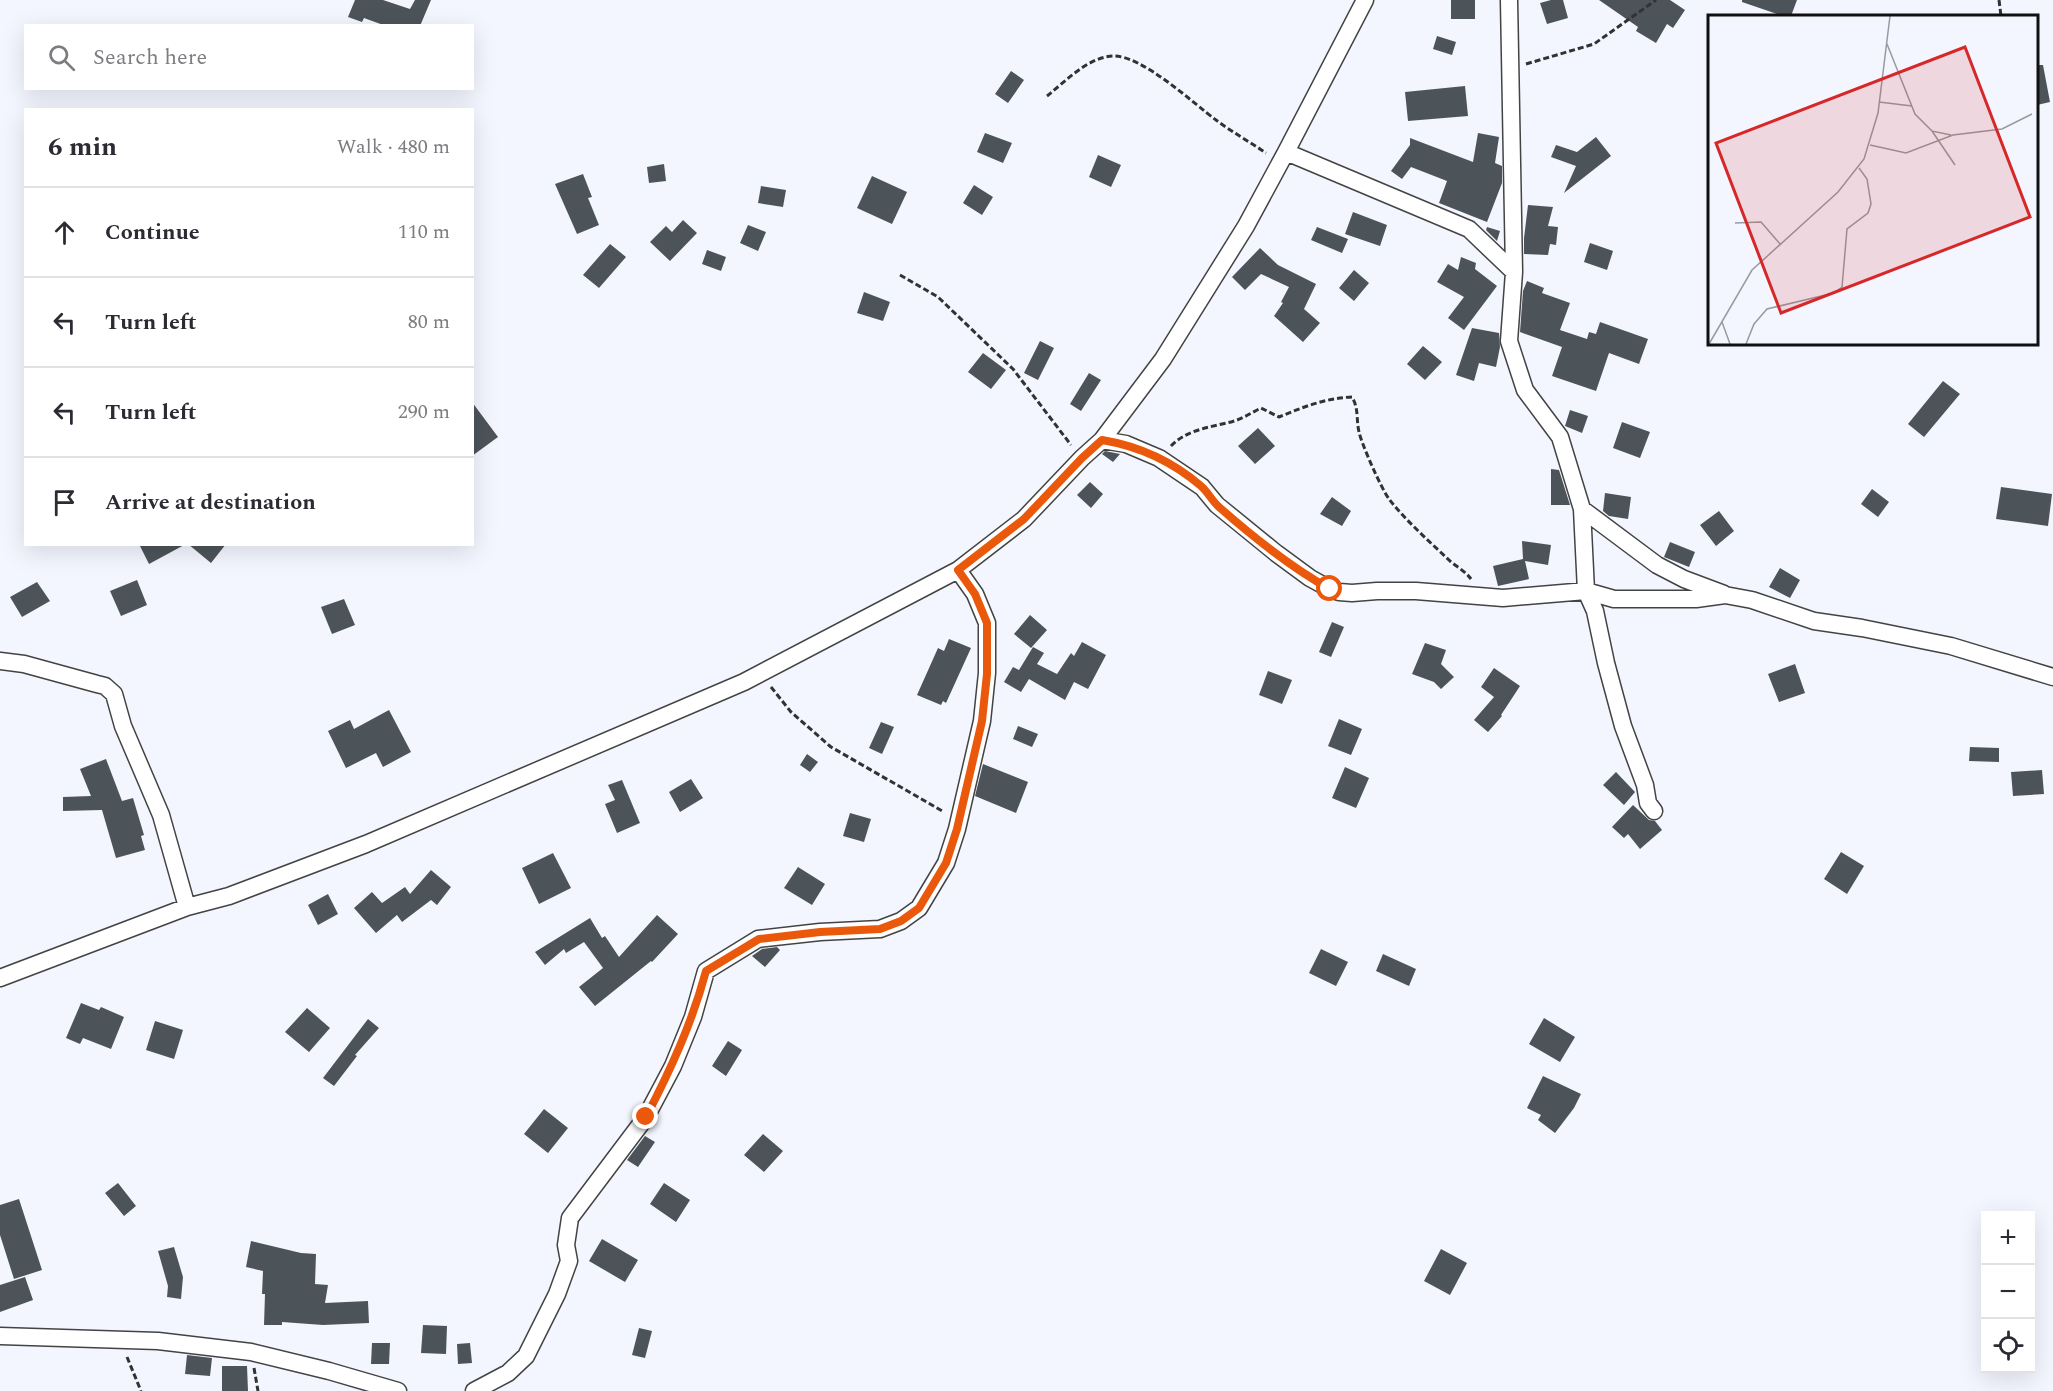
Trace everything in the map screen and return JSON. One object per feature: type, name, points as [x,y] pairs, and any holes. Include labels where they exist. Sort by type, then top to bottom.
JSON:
[{"type":"street","points":[[0,978],[187,907],[229,896],[366,844],[761,674],[958,570],[1024,519],[1102,440],[1163,359],[1246,226],[1365,0]]},
{"type":"street","points":[[1509,0],[1514,272],[1509,341],[1525,390],[1560,437],[1582,509],[1586,591],[1595,611],[1623,726],[1645,785],[1648,803],[1654,811]]},
{"type":"street","points":[[1283,158],[1469,229],[1514,272]]},
{"type":"street","points":[[1102,440],[1126,444],[1159,458],[1202,487],[1217,505],[1276,553],[1310,578],[1330,589],[1352,593],[1416,591],[1503,598],[1586,591],[1614,599],[1696,599],[1725,595]]},
{"type":"street","points":[[1582,509],[1657,565],[1684,579],[1725,595],[1752,600],[1814,621],[1951,646],[2053,677]]},
{"type":"street","points":[[474,1391],[508,1373],[526,1356],[553,1304],[569,1261],[566,1245],[570,1218],[646,1117],[673,1065],[689,1027],[706,971],[759,939],[820,932],[880,929],[901,921],[919,908],[946,863],[959,821],[982,721],[987,663],[987,623],[975,594],[958,570]]},
{"type":"street","points":[[0,661],[24,664],[105,686],[114,694],[123,726],[161,815],[187,907]]},
{"type":"street","points":[[0,1336],[158,1341],[251,1352],[398,1391]]},
{"type":"path","points":[[1509,69],[1594,44],[1656,0]]},
{"type":"path","points":[[1999,0],[2001,15]]},
{"type":"path","points":[[1047,96],[1078,70],[1098,59],[1114,56],[1137,62],[1217,121],[1283,158]]},
{"type":"path","points":[[900,276],[938,297],[1013,369],[1082,458]]},
{"type":"path","points":[[1159,458],[1179,437],[1215,424],[1242,418],[1261,408],[1279,417],[1309,404],[1352,397],[1358,407],[1356,420],[1360,437],[1379,482],[1389,499],[1428,540],[1456,566],[1466,572],[1482,597]]},
{"type":"path","points":[[761,674],[791,712],[831,747],[867,770],[959,821]]},
{"type":"path","points":[[117,1340],[129,1361],[141,1391]]},
{"type":"building","points":[[355,0],[383,0],[410,9],[415,0],[431,0],[421,24],[380,24],[364,18],[362,22],[348,17]]},
{"type":"building","points":[[1451,0],[1475,0],[1475,19],[1451,19]]},
{"type":"building","points":[[1563,0],[1568,18],[1547,24],[1540,3]]},
{"type":"building","points":[[1599,0],[1670,0],[1685,10],[1673,28],[1667,24],[1656,43],[1636,31],[1638,27]]},
{"type":"building","points":[[1742,0],[1797,0],[1791,15],[1780,15],[1742,2]]},
{"type":"building","points":[[1437,36],[1456,42],[1452,55],[1433,49]]},
{"type":"building","points":[[2038,65],[2043,65],[2050,102],[2038,105]]},
{"type":"building","points":[[1011,71],[1024,80],[1008,103],[995,94]]},
{"type":"building","points":[[1465,86],[1468,116],[1408,121],[1405,92]]},
{"type":"building","points":[[985,133],[1012,143],[1003,163],[977,152]]},
{"type":"building","points":[[1478,133],[1499,137],[1495,163],[1502,166],[1502,183],[1487,222],[1439,203],[1447,181],[1411,167],[1402,179],[1391,171],[1410,145],[1410,138],[1473,162]]},
{"type":"building","points":[[1596,137],[1611,156],[1564,193],[1576,166],[1551,157],[1556,145],[1577,152]]},
{"type":"building","points":[[1098,155],[1121,165],[1111,187],[1089,177]]},
{"type":"building","points":[[664,164],[666,181],[649,183],[647,167]]},
{"type":"building","points":[[583,174],[592,197],[588,198],[599,225],[577,234],[555,184]]},
{"type":"building","points":[[872,176],[907,192],[892,224],[857,208]]},
{"type":"building","points":[[974,185],[993,197],[982,215],[963,203]]},
{"type":"building","points":[[761,186],[786,190],[783,207],[758,203]]},
{"type":"building","points":[[1528,205],[1553,207],[1548,226],[1558,227],[1556,245],[1550,244],[1548,255],[1524,254]]},
{"type":"building","points":[[1353,212],[1387,225],[1380,246],[1345,234]]},
{"type":"building","points":[[683,220],[697,233],[670,261],[650,242],[666,226],[672,232]]},
{"type":"building","points":[[748,225],[766,232],[758,251],[740,243]]},
{"type":"building","points":[[1317,227],[1348,239],[1342,253],[1311,240]]},
{"type":"building","points":[[1487,227],[1500,231],[1497,241],[1486,230]]},
{"type":"building","points":[[1590,243],[1613,251],[1607,270],[1584,262]]},
{"type":"building","points":[[610,244],[626,257],[599,288],[583,275]]},
{"type":"building","points":[[1260,248],[1278,265],[1316,284],[1304,309],[1320,323],[1303,342],[1274,316],[1283,303],[1281,302],[1289,287],[1261,274],[1245,290],[1232,277]]},
{"type":"building","points":[[707,250],[726,257],[721,271],[702,264]]},
{"type":"building","points":[[1461,257],[1476,263],[1475,269],[1497,286],[1464,330],[1448,318],[1464,297],[1437,282],[1448,264],[1458,270]]},
{"type":"building","points":[[1354,270],[1369,283],[1354,301],[1339,288]]},
{"type":"building","points":[[1527,281],[1544,288],[1542,293],[1570,303],[1560,330],[1587,339],[1589,332],[1596,334],[1600,322],[1648,339],[1639,364],[1609,353],[1596,391],[1552,376],[1562,347],[1520,332],[1523,291]]},
{"type":"building","points":[[864,292],[890,302],[883,321],[857,313]]},
{"type":"building","points":[[1472,328],[1499,333],[1500,347],[1496,367],[1479,363],[1474,381],[1456,375]]},
{"type":"building","points":[[1040,341],[1054,348],[1038,380],[1024,373]]},
{"type":"building","points":[[1423,346],[1442,362],[1425,380],[1407,364]]},
{"type":"building","points":[[983,353],[1006,370],[991,389],[968,372]]},
{"type":"building","points":[[1089,373],[1101,380],[1081,411],[1070,404]]},
{"type":"building","points":[[1943,381],[1960,394],[1924,437],[1908,424]]},
{"type":"building","points":[[474,405],[498,437],[474,455]]},
{"type":"building","points":[[1570,410],[1588,416],[1582,433],[1565,426]]},
{"type":"building","points":[[1622,422],[1650,432],[1640,458],[1613,448]]},
{"type":"building","points":[[1258,428],[1275,446],[1255,464],[1238,446]]},
{"type":"building","points":[[1105,451],[1120,454],[1113,462],[1102,454]]},
{"type":"building","points":[[1551,469],[1559,470],[1570,505],[1551,505]]},
{"type":"building","points":[[1090,482],[1103,494],[1091,508],[1077,495]]},
{"type":"building","points":[[2001,487],[2052,494],[2048,526],[1996,519]]},
{"type":"building","points":[[1872,489],[1889,502],[1878,517],[1861,504]]},
{"type":"building","points":[[1605,493],[1631,497],[1628,519],[1609,516],[1603,511]]},
{"type":"building","points":[[1332,497],[1351,511],[1342,526],[1320,514]]},
{"type":"building","points":[[1719,511],[1734,531],[1716,546],[1700,525]]},
{"type":"building","points":[[1522,541],[1551,545],[1548,565],[1525,561],[1529,579],[1498,586],[1493,566],[1523,559]]},
{"type":"building","points":[[1670,542],[1695,552],[1689,567],[1664,557]]},
{"type":"building","points":[[140,546],[182,546],[149,564]]},
{"type":"building","points":[[190,546],[224,546],[211,563]]},
{"type":"building","points":[[1780,568],[1800,580],[1790,598],[1769,587]]},
{"type":"building","points":[[137,580],[147,605],[121,616],[110,591]]},
{"type":"building","points":[[37,582],[50,601],[22,617],[10,597]]},
{"type":"building","points":[[344,599],[355,625],[332,634],[321,607]]},
{"type":"building","points":[[1030,615],[1047,630],[1031,648],[1014,634]]},
{"type":"building","points":[[1332,622],[1344,627],[1331,657],[1319,652]]},
{"type":"building","points":[[949,639],[971,648],[946,703],[943,701],[941,705],[917,695],[938,648],[944,651]]},
{"type":"building","points":[[1082,642],[1106,655],[1088,689],[1074,682],[1065,700],[1029,679],[1021,692],[1004,682],[1013,667],[1019,670],[1033,647],[1044,653],[1037,664],[1057,674],[1071,653],[1074,656]]},
{"type":"building","points":[[1425,643],[1446,650],[1441,664],[1454,677],[1441,689],[1434,682],[1412,674]]},
{"type":"building","points":[[1795,664],[1805,693],[1779,702],[1768,674]]},
{"type":"building","points":[[1494,668],[1520,686],[1502,716],[1488,732],[1474,720],[1494,697],[1481,687]]},
{"type":"building","points":[[1268,671],[1292,680],[1282,704],[1259,695]]},
{"type":"building","points":[[389,710],[411,752],[383,767],[376,753],[346,768],[328,731],[350,720],[354,729]]},
{"type":"building","points":[[1339,719],[1362,729],[1351,755],[1328,746]]},
{"type":"building","points":[[881,722],[894,727],[882,754],[869,748]]},
{"type":"building","points":[[1018,726],[1038,734],[1032,747],[1013,739]]},
{"type":"building","points":[[1970,747],[1999,748],[1999,762],[1969,761]]},
{"type":"building","points":[[807,754],[818,762],[810,772],[800,765]]},
{"type":"building","points":[[106,759],[122,801],[133,798],[144,835],[141,836],[145,850],[116,858],[102,810],[63,811],[63,797],[91,796],[80,769]]},
{"type":"building","points":[[983,764],[1028,782],[1016,813],[975,796]]},
{"type":"building","points":[[1345,767],[1369,778],[1356,808],[1332,798]]},
{"type":"building","points":[[2042,770],[2044,794],[2013,796],[2011,772]]},
{"type":"building","points":[[1616,772],[1635,792],[1624,805],[1603,785]]},
{"type":"building","points":[[691,779],[703,798],[680,812],[669,792]]},
{"type":"building","points":[[622,780],[640,823],[617,833],[605,804],[615,800],[608,785]]},
{"type":"building","points":[[1633,805],[1649,820],[1655,821],[1662,830],[1640,849],[1628,834],[1624,838],[1612,827]]},
{"type":"building","points":[[850,813],[871,819],[864,842],[843,836]]},
{"type":"building","points":[[1841,852],[1864,866],[1847,894],[1824,879]]},
{"type":"building","points":[[553,853],[571,888],[539,904],[522,868]]},
{"type":"building","points":[[798,867],[825,884],[812,905],[784,888]]},
{"type":"building","points":[[431,870],[451,887],[437,905],[431,900],[402,922],[397,915],[376,933],[354,908],[372,892],[382,903],[405,887],[410,894]]},
{"type":"building","points":[[328,894],[338,914],[318,925],[308,905]]},
{"type":"building","points":[[657,915],[678,934],[652,962],[595,1006],[579,987],[603,968],[584,942],[566,953],[564,949],[545,965],[535,952],[590,918],[602,938],[605,936],[619,957]]},
{"type":"building","points":[[777,947],[780,950],[765,967],[752,956],[762,949]]},
{"type":"building","points":[[1321,949],[1348,962],[1336,986],[1309,973]]},
{"type":"building","points":[[1383,954],[1416,969],[1409,986],[1376,971]]},
{"type":"building","points":[[81,1003],[99,1010],[101,1007],[124,1017],[111,1049],[83,1038],[80,1044],[66,1038]]},
{"type":"building","points":[[307,1008],[330,1028],[309,1052],[285,1032]]},
{"type":"building","points":[[1544,1018],[1575,1037],[1560,1062],[1529,1044]]},
{"type":"building","points":[[368,1019],[379,1028],[355,1055],[357,1056],[334,1086],[323,1078]]},
{"type":"building","points":[[155,1021],[183,1030],[174,1059],[146,1050]]},
{"type":"building","points":[[728,1041],[742,1050],[726,1076],[712,1066]]},
{"type":"building","points":[[1543,1076],[1581,1094],[1574,1108],[1555,1133],[1538,1120],[1541,1115],[1527,1108]]},
{"type":"building","points":[[544,1109],[568,1128],[548,1153],[524,1134]]},
{"type":"building","points":[[763,1134],[783,1151],[764,1172],[744,1155]]},
{"type":"building","points":[[645,1136],[655,1142],[638,1167],[627,1160]]},
{"type":"building","points":[[118,1183],[136,1206],[124,1216],[105,1193]]},
{"type":"building","points":[[664,1183],[690,1200],[676,1222],[650,1204]]},
{"type":"building","points":[[19,1199],[42,1270],[14,1279],[0,1235],[0,1205]]},
{"type":"building","points":[[602,1239],[638,1260],[625,1282],[589,1261]]},
{"type":"building","points":[[251,1241],[301,1253],[316,1254],[315,1284],[328,1285],[325,1303],[368,1301],[369,1323],[323,1325],[282,1322],[282,1325],[264,1325],[263,1271],[246,1267]]},
{"type":"building","points":[[174,1247],[183,1277],[181,1299],[167,1297],[168,1286],[158,1251]]},
{"type":"building","points":[[1441,1249],[1467,1263],[1450,1295],[1424,1281]]},
{"type":"building","points":[[25,1277],[33,1300],[0,1312],[0,1285]]},
{"type":"building","points":[[423,1325],[447,1326],[446,1354],[421,1353]]},
{"type":"building","points":[[639,1328],[652,1331],[645,1358],[632,1355]]},
{"type":"building","points":[[372,1343],[390,1343],[389,1364],[371,1364]]},
{"type":"building","points":[[470,1343],[472,1363],[458,1364],[457,1344]]},
{"type":"building","points":[[187,1355],[212,1358],[210,1376],[185,1374]]},
{"type":"building","points":[[222,1366],[247,1366],[248,1391],[222,1391]]},
{"type":"route","points":[[646,1117],[673,1065],[693,1017],[706,971],[759,939],[791,934],[880,929],[901,921],[919,908],[946,863],[957,829],[982,721],[987,674],[987,623],[975,594],[958,570],[1024,519],[1102,440],[1126,444],[1159,458],[1202,487],[1217,505],[1276,553],[1310,578],[1330,589]]}]
